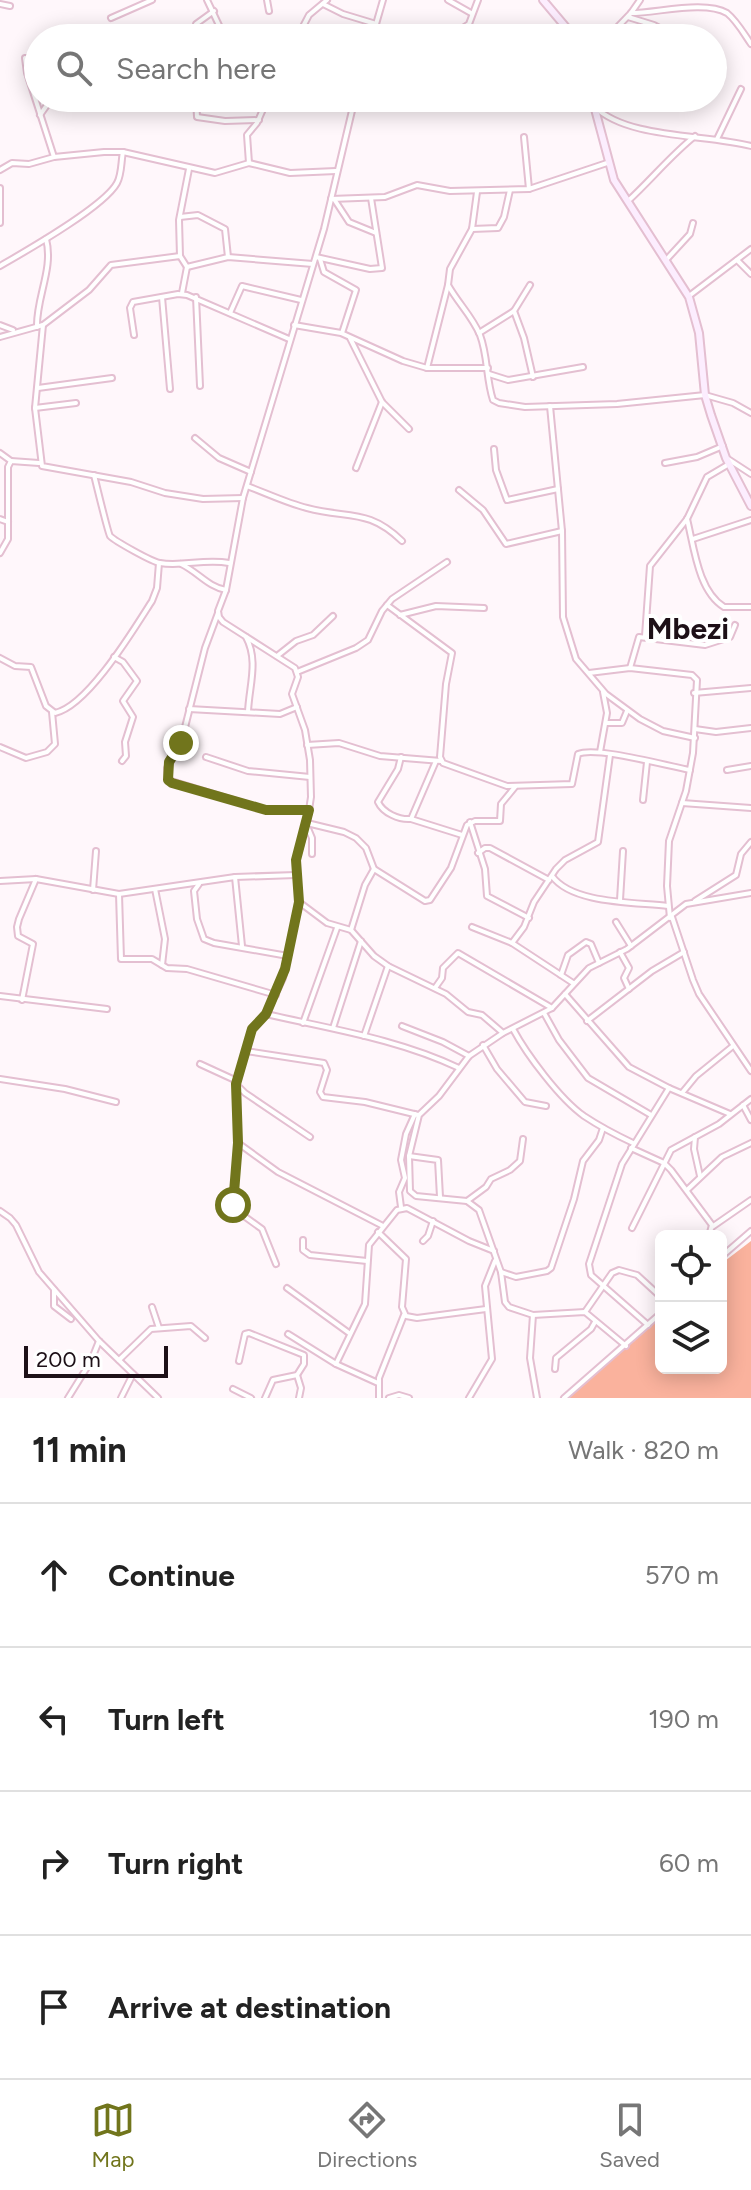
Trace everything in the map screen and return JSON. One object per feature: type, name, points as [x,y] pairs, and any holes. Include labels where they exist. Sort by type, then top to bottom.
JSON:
[{"type":"street","points":[[111,18],[152,0]]},
{"type":"street","points":[[207,0],[219,24]]},
{"type":"street","points":[[267,0],[269,11]]},
{"type":"street","points":[[304,24],[309,15],[325,2],[343,14],[376,24],[383,0]]},
{"type":"street","points":[[448,0],[471,13]]},
{"type":"street","points":[[469,24],[478,0]]},
{"type":"street","points":[[543,0],[563,24]]},
{"type":"street","points":[[621,24],[640,0]]},
{"type":"street","points":[[701,0],[702,7]]},
{"type":"street","points":[[0,4],[10,6]]},
{"type":"street","points":[[630,15],[687,6],[718,9],[729,15],[751,44]]},
{"type":"street","points":[[196,24],[214,11]]},
{"type":"street","points":[[630,15],[652,24]]},
{"type":"street","points":[[717,139],[741,89]]},
{"type":"street","points":[[39,112],[54,157]]},
{"type":"street","points":[[195,112],[197,117],[225,121],[259,120]]},
{"type":"street","points":[[249,163],[247,135],[262,112]]},
{"type":"street","points":[[309,810],[266,810],[168,780],[167,768],[181,743],[205,648],[226,590],[243,498],[293,325],[313,264],[318,258],[352,112]]},
{"type":"street","points":[[595,112],[607,163],[626,203],[689,297],[699,333],[705,395],[728,461],[751,506]]},
{"type":"street","points":[[602,112],[628,126],[751,146]]},
{"type":"street","points":[[626,203],[675,151],[695,136]]},
{"type":"street","points":[[524,137],[529,189]]},
{"type":"street","points":[[0,170],[12,163],[29,164],[82,153],[123,152],[189,169],[223,173],[249,163],[290,173],[337,171]]},
{"type":"street","points":[[0,266],[88,210],[115,186],[123,152]]},
{"type":"street","points":[[333,199],[391,195],[417,185],[477,192],[529,189],[607,163]]},
{"type":"street","points":[[182,293],[187,267],[180,256],[179,218],[189,169]]},
{"type":"street","points":[[0,188],[0,223]]},
{"type":"street","points":[[472,229],[498,228],[504,217],[510,190]]},
{"type":"street","points":[[427,368],[450,269],[472,229],[477,192]]},
{"type":"street","points":[[318,258],[380,270],[383,263],[371,198]]},
{"type":"street","points":[[333,199],[349,222],[376,233]]},
{"type":"street","points":[[179,218],[195,214],[225,229],[228,257]]},
{"type":"street","points":[[665,261],[690,234],[693,223]]},
{"type":"street","points":[[37,328],[37,308],[49,252],[46,239]]},
{"type":"street","points":[[689,297],[751,249]]},
{"type":"street","points":[[0,337],[43,325],[89,290],[111,265],[180,256]]},
{"type":"street","points":[[187,267],[228,257],[313,264]]},
{"type":"street","points":[[318,258],[324,272],[356,290],[341,333]]},
{"type":"street","points":[[737,260],[751,274]]},
{"type":"street","points":[[448,285],[479,333],[493,400],[499,403],[525,407],[617,404],[705,395],[733,403],[751,413]]},
{"type":"street","points":[[479,333],[514,311],[530,285]]},
{"type":"street","points":[[230,313],[242,286],[301,300]]},
{"type":"street","points":[[134,335],[131,304],[136,300],[182,293],[289,339]]},
{"type":"street","points":[[162,297],[170,389]]},
{"type":"street","points":[[196,297],[200,386]]},
{"type":"street","points":[[514,311],[533,377]]},
{"type":"street","points":[[0,325],[15,331]]},
{"type":"street","points":[[39,463],[35,408],[43,325]]},
{"type":"street","points":[[293,325],[341,333],[403,361],[427,368],[489,371],[508,380],[583,367]]},
{"type":"street","points":[[349,336],[382,402],[409,429]]},
{"type":"street","points":[[38,388],[112,378]]},
{"type":"street","points":[[356,468],[382,402]]},
{"type":"street","points":[[35,408],[76,403]]},
{"type":"street","points":[[550,406],[562,531],[565,629],[576,659],[602,690],[627,710],[663,731],[695,738]]},
{"type":"street","points":[[195,438],[219,458],[251,472]]},
{"type":"street","points":[[665,463],[697,457],[723,446]]},
{"type":"street","points":[[494,449],[496,470],[507,500],[558,489]]},
{"type":"street","points":[[0,453],[11,461],[39,463],[50,469],[94,475],[188,497],[243,498]]},
{"type":"street","points":[[0,553],[8,539],[8,467],[11,461]]},
{"type":"street","points":[[728,461],[751,474]]},
{"type":"street","points":[[645,636],[650,566],[687,519],[707,477],[728,461]]},
{"type":"street","points":[[94,475],[110,536],[159,563],[210,560],[230,564]]},
{"type":"street","points":[[247,486],[306,508],[366,517],[390,529],[402,541]]},
{"type":"street","points":[[459,490],[483,510],[506,544],[562,531]]},
{"type":"street","points":[[0,519],[8,522]]},
{"type":"street","points":[[687,519],[705,584],[717,603],[732,609],[751,607]]},
{"type":"street","points":[[692,540],[751,520]]},
{"type":"street","points":[[297,672],[368,640],[387,605],[447,562]]},
{"type":"street","points":[[52,712],[63,711],[86,692],[114,657],[152,601],[157,588],[159,563]]},
{"type":"street","points":[[179,563],[204,577],[213,588],[226,590]]},
{"type":"street","points":[[387,605],[452,653],[443,707],[439,760],[411,819]]},
{"type":"street","points":[[400,615],[436,606],[484,608]]},
{"type":"street","points":[[218,611],[223,622],[295,668],[297,672],[292,690],[307,745],[310,777],[307,824],[296,860],[299,902],[288,956],[276,995],[266,1014],[252,1029],[236,1083],[238,1143],[233,1205],[262,1229],[276,1264]]},
{"type":"street","points":[[277,656],[296,641],[313,635],[333,616]]},
{"type":"street","points":[[630,668],[638,638],[645,636],[705,645],[730,637],[735,625]]},
{"type":"street","points":[[245,637],[252,648],[254,661],[248,712]]},
{"type":"street","points":[[114,657],[123,662],[137,681],[123,701],[133,717],[122,761]]},
{"type":"street","points":[[0,658],[15,666],[31,667],[46,706],[52,712],[55,744],[47,752],[26,758],[0,747]]},
{"type":"street","points":[[588,673],[630,668],[692,675],[697,680],[694,693],[695,738],[690,770],[669,841],[668,906],[699,994],[751,1071]]},
{"type":"street","points":[[694,693],[751,688]]},
{"type":"street","points":[[600,752],[607,708],[602,690]]},
{"type":"street","points":[[188,709],[280,714],[297,707]]},
{"type":"street","points":[[606,723],[622,723],[627,710]]},
{"type":"street","points":[[695,729],[716,732],[751,728]]},
{"type":"street","points":[[307,745],[339,743],[371,754],[439,760],[515,787],[572,784],[578,754],[582,752],[600,752],[690,770]]},
{"type":"street","points":[[512,943],[529,918],[534,902],[565,860],[598,842],[610,755]]},
{"type":"street","points":[[206,757],[248,771],[310,777]]},
{"type":"street","points":[[401,757],[398,769],[378,802],[381,808],[402,820],[411,819],[462,835]]},
{"type":"street","points":[[643,800],[647,762]]},
{"type":"street","points":[[727,770],[751,766]]},
{"type":"street","points":[[470,822],[500,821],[501,804],[515,787]]},
{"type":"street","points":[[681,803],[751,808]]},
{"type":"street","points":[[307,824],[344,832],[356,838],[366,848],[374,869],[420,900],[430,900],[451,868],[462,835],[470,822]]},
{"type":"street","points":[[470,822],[485,869],[489,899],[529,918]]},
{"type":"street","points":[[307,824],[312,838],[312,854]]},
{"type":"street","points":[[401,1207],[399,1192],[405,1178],[401,1160],[406,1134],[418,1114],[447,1085],[469,1056],[503,1033],[552,1008],[573,983],[599,963],[631,946],[736,875],[741,854],[751,842]]},
{"type":"street","points":[[478,853],[490,848],[584,897],[668,906]]},
{"type":"street","points":[[93,890],[96,851]]},
{"type":"street","points":[[620,900],[623,851]]},
{"type":"street","points":[[351,930],[365,885],[374,869]]},
{"type":"street","points":[[0,881],[36,879],[119,894],[235,877],[296,875]]},
{"type":"street","points":[[235,877],[242,947]]},
{"type":"street","points":[[22,1000],[33,946],[31,941],[18,936],[17,927],[36,879]]},
{"type":"street","points":[[203,882],[194,891],[201,936],[214,943],[288,956]]},
{"type":"street","points":[[155,889],[165,939],[162,966]]},
{"type":"street","points":[[693,902],[751,893]]},
{"type":"street","points":[[119,894],[119,957],[125,960],[152,959],[162,966],[187,969],[276,995]]},
{"type":"street","points":[[299,902],[337,928],[351,930],[374,956],[388,966],[435,988],[468,1012],[482,1015],[503,1033]]},
{"type":"street","points":[[616,922],[631,946]]},
{"type":"street","points":[[472,927],[512,943],[573,983]]},
{"type":"street","points":[[303,1023],[337,928]]},
{"type":"street","points":[[333,1028],[361,941]]},
{"type":"street","points":[[561,975],[568,955],[586,942],[591,944],[599,963]]},
{"type":"street","points":[[620,952],[629,968],[624,980],[629,989]]},
{"type":"street","points":[[587,1021],[684,952]]},
{"type":"street","points":[[435,988],[442,978],[443,968],[458,953],[552,1008]]},
{"type":"street","points":[[364,1036],[388,966]]},
{"type":"street","points":[[565,994],[629,1067],[730,1114]]},
{"type":"street","points":[[0,996],[107,1009]]},
{"type":"street","points":[[544,1013],[559,1040],[588,1078],[651,1115]]},
{"type":"street","points":[[266,1014],[364,1036],[428,1054],[459,1068]]},
{"type":"street","points":[[402,1026],[469,1056]]},
{"type":"street","points":[[513,1029],[527,1052],[570,1104],[603,1128],[664,1163],[712,1227]]},
{"type":"street","points":[[483,1045],[497,1069],[525,1102],[546,1106]]},
{"type":"street","points":[[682,1093],[696,1076],[733,1046]]},
{"type":"street","points":[[246,1051],[324,1063],[327,1070],[320,1092],[323,1097],[365,1102],[418,1114]]},
{"type":"street","points":[[200,1064],[236,1083],[270,1111],[310,1137]]},
{"type":"street","points":[[0,1079],[65,1089],[116,1102]]},
{"type":"street","points":[[648,1325],[591,1275],[589,1264],[622,1164],[669,1088]]},
{"type":"street","points":[[632,1228],[671,1150],[751,1099]]},
{"type":"street","points":[[743,1105],[751,1120]]},
{"type":"street","points":[[418,1114],[409,1156],[409,1188],[412,1194],[467,1201],[484,1217],[501,1272],[505,1302],[516,1310],[533,1315],[585,1312],[626,1346]]},
{"type":"street","points":[[501,1272],[516,1277],[551,1268],[583,1161],[603,1128]]},
{"type":"street","points":[[695,1137],[694,1149],[700,1176]]},
{"type":"street","points":[[467,1201],[486,1187],[491,1179],[520,1161],[523,1139]]},
{"type":"street","points":[[238,1143],[278,1172],[383,1226]]},
{"type":"street","points":[[687,1190],[722,1157],[751,1143]]},
{"type":"street","points":[[409,1156],[438,1160],[440,1197]]},
{"type":"street","points":[[711,1230],[751,1200]]},
{"type":"street","points":[[401,1207],[494,1251]]},
{"type":"street","points":[[336,1364],[366,1298],[369,1245],[401,1207]]},
{"type":"street","points":[[0,1211],[16,1225],[39,1272],[99,1341],[158,1398]]},
{"type":"street","points":[[423,1241],[433,1221]]},
{"type":"street","points":[[727,1252],[751,1231]]},
{"type":"street","points":[[378,1232],[406,1259],[404,1315],[378,1383],[379,1398]]},
{"type":"street","points":[[303,1240],[303,1250],[310,1255],[367,1261]]},
{"type":"street","points":[[469,1398],[492,1359],[486,1278],[496,1260]]},
{"type":"street","points":[[585,1312],[612,1273],[625,1270],[637,1275],[655,1292]]},
{"type":"street","points":[[54,1288],[54,1306],[71,1319]]},
{"type":"street","points":[[287,1288],[349,1333]]},
{"type":"street","points":[[152,1307],[159,1328]]},
{"type":"street","points":[[404,1315],[417,1318],[486,1309]]},
{"type":"street","points":[[533,1315],[530,1358],[537,1398]]},
{"type":"street","points":[[564,1398],[655,1319]]},
{"type":"street","points":[[555,1369],[556,1358],[591,1329],[595,1322]]},
{"type":"street","points":[[119,1360],[147,1332],[159,1328],[191,1326],[205,1338]]},
{"type":"street","points":[[239,1361],[245,1334],[249,1333],[304,1355],[304,1364],[297,1375],[273,1380],[265,1398]]},
{"type":"street","points":[[288,1334],[336,1364],[378,1383]]},
{"type":"street","points":[[68,1398],[91,1361],[99,1341]]},
{"type":"street","points":[[121,1398],[133,1374]]},
{"type":"street","points":[[297,1375],[301,1388],[299,1398]]},
{"type":"street","points":[[233,1389],[251,1398]]},
{"type":"street","points":[[389,1398],[399,1395],[409,1398]]},
{"type":"shaded area","points":[[751,1241],[751,1398],[567,1398],[655,1321],[655,1374],[727,1374],[727,1259]]},
{"type":"district","name":"Mbezi","points":[[688,629]]},
{"type":"route","points":[[181,743],[167,768],[168,780],[172,783],[266,810],[309,810],[296,860],[299,902],[283,978],[266,1014],[252,1029],[236,1084],[238,1143],[233,1205]]}]
